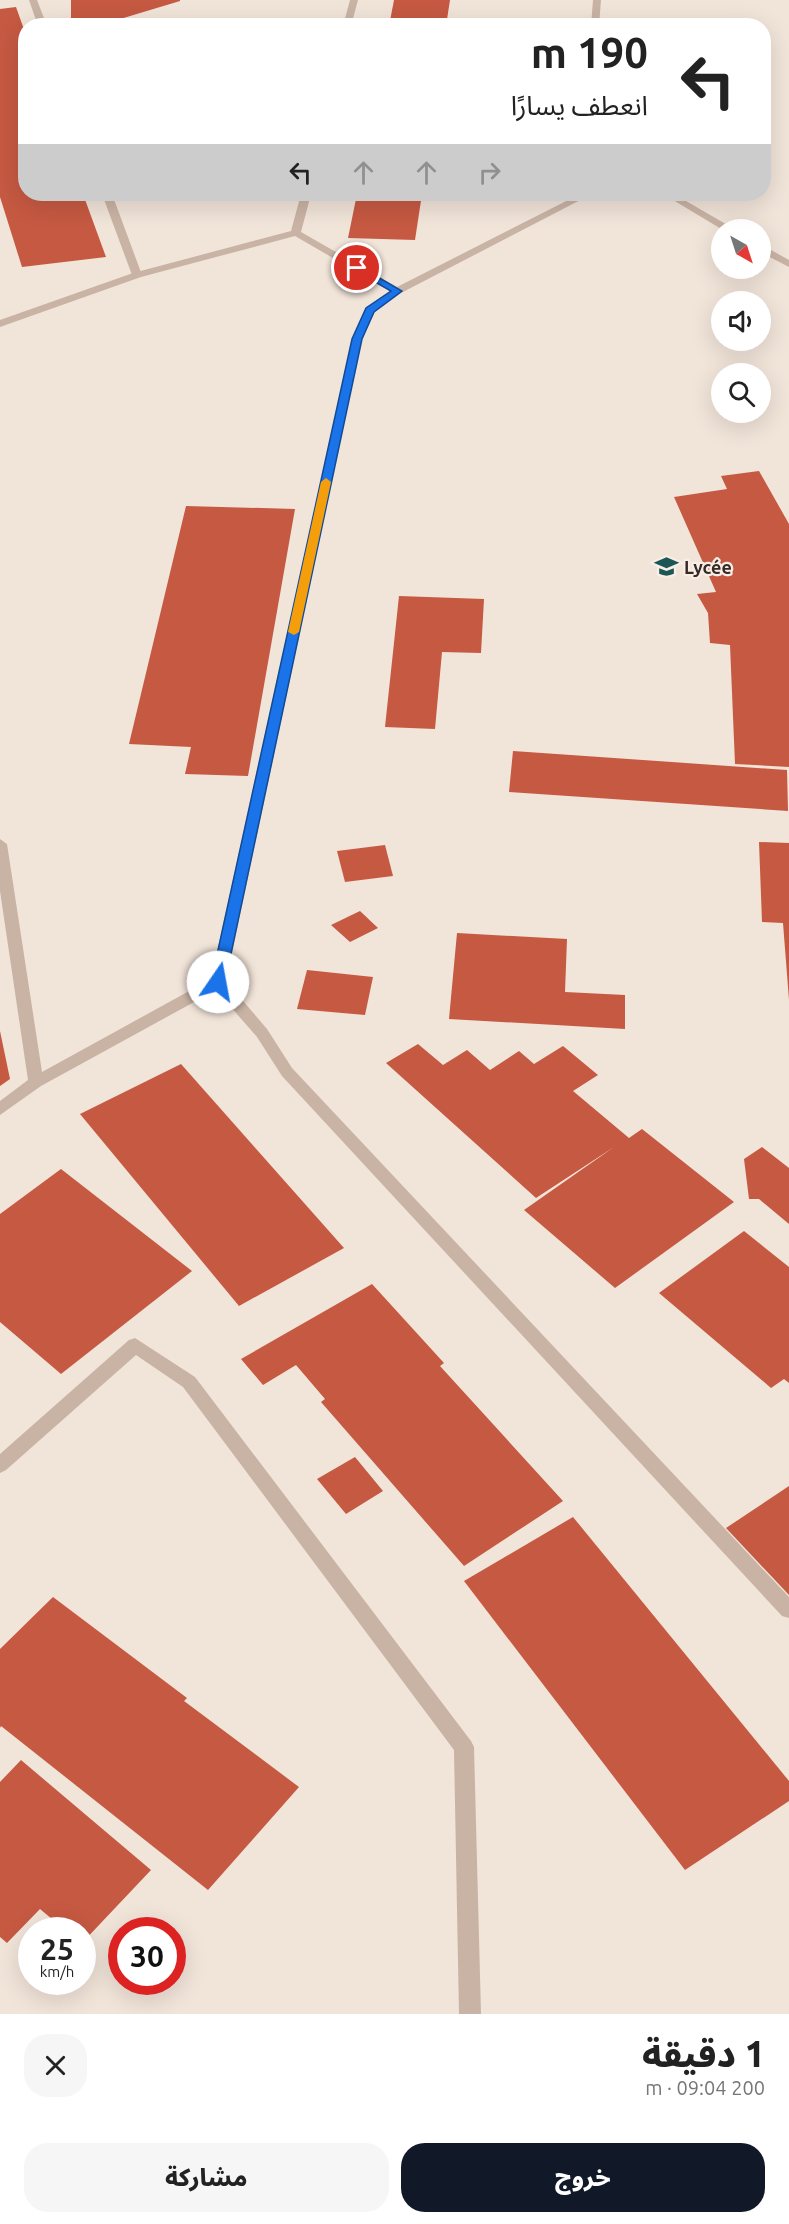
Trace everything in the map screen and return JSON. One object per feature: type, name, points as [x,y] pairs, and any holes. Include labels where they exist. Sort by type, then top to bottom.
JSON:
[{"type":"street","points":[[33,0],[40,18]]},
{"type":"street","points":[[349,18],[354,0]]},
{"type":"street","points":[[596,18],[597,0]]},
{"type":"street","points":[[109,201],[137,275]]},
{"type":"street","points":[[296,233],[304,201]]},
{"type":"street","points":[[0,1109],[36,1082],[218,982],[357,339],[370,310],[398,291],[571,201]]},
{"type":"street","points":[[680,201],[711,219]]},
{"type":"street","points":[[0,324],[137,275],[296,233],[398,291]]},
{"type":"street","points":[[771,253],[789,264]]},
{"type":"street","points":[[0,844],[36,1082]]},
{"type":"street","points":[[218,982],[262,1033],[287,1072],[789,1610]]},
{"type":"street","points":[[0,1465],[135,1346],[189,1382],[464,1747],[470,2014]]},
{"type":"building","points":[[71,0],[180,0],[124,18],[71,18]]},
{"type":"building","points":[[394,0],[450,0],[447,18],[391,18]]},
{"type":"building","points":[[16,7],[20,18],[18,18],[18,201],[86,201],[106,257],[22,267],[0,197],[0,9]]},
{"type":"building","points":[[356,201],[421,201],[415,240],[348,238]]},
{"type":"building","points":[[759,471],[789,524],[789,767],[735,764],[730,645],[710,643],[708,613],[697,594],[716,592],[674,497],[727,489],[721,476]]},
{"type":"building","points":[[186,506],[295,509],[248,776],[185,774],[191,747],[129,744]]},
{"type":"building","points":[[399,596],[484,599],[481,653],[442,652],[435,729],[385,727]]},
{"type":"building","points":[[513,751],[787,770],[788,811],[509,792]]},
{"type":"building","points":[[759,842],[789,843],[789,1000],[783,923],[762,922]]},
{"type":"building","points":[[385,845],[393,876],[345,882],[337,851]]},
{"type":"building","points":[[360,911],[378,928],[350,942],[331,925]]},
{"type":"building","points":[[457,933],[567,939],[565,992],[625,995],[625,1029],[449,1019]]},
{"type":"building","points":[[307,970],[373,977],[365,1015],[297,1009]]},
{"type":"building","points":[[0,1031],[10,1079],[0,1086]]},
{"type":"building","points":[[418,1044],[443,1065],[467,1050],[490,1070],[519,1051],[534,1064],[563,1046],[598,1075],[573,1091],[629,1138],[642,1129],[734,1202],[615,1288],[524,1210],[614,1147],[536,1198],[386,1063]]},
{"type":"building","points":[[181,1064],[344,1248],[239,1306],[80,1114]]},
{"type":"building","points":[[762,1147],[789,1168],[789,1224],[759,1199],[749,1199],[744,1159]]},
{"type":"building","points":[[61,1169],[192,1271],[61,1374],[0,1322],[0,1214]]},
{"type":"building","points":[[744,1231],[789,1267],[789,1383],[784,1379],[771,1388],[659,1293]]},
{"type":"building","points":[[372,1284],[444,1363],[440,1366],[563,1501],[464,1566],[321,1402],[325,1399],[296,1365],[263,1385],[241,1359]]},
{"type":"building","points":[[355,1457],[383,1491],[346,1514],[317,1479]]},
{"type":"building","points":[[789,1486],[789,1595],[726,1528]]},
{"type":"building","points":[[573,1517],[789,1781],[789,1801],[685,1870],[464,1581]]},
{"type":"building","points":[[53,1597],[187,1698],[184,1701],[299,1787],[208,1890],[1,1726],[0,1728],[0,1649]]},
{"type":"building","points":[[21,1760],[151,1870],[96,1928],[96,1917],[50,1917],[40,1909],[32,1917],[18,1917],[18,1932],[7,1943],[0,1937],[0,1782]]},
{"type":"slow traffic","points":[[294,632],[326,482]]},
{"type":"place","name":"Lycée","points":[[666,567]]},
{"type":"route","points":[[218,982],[357,339],[370,310],[398,291],[357,268]]}]
